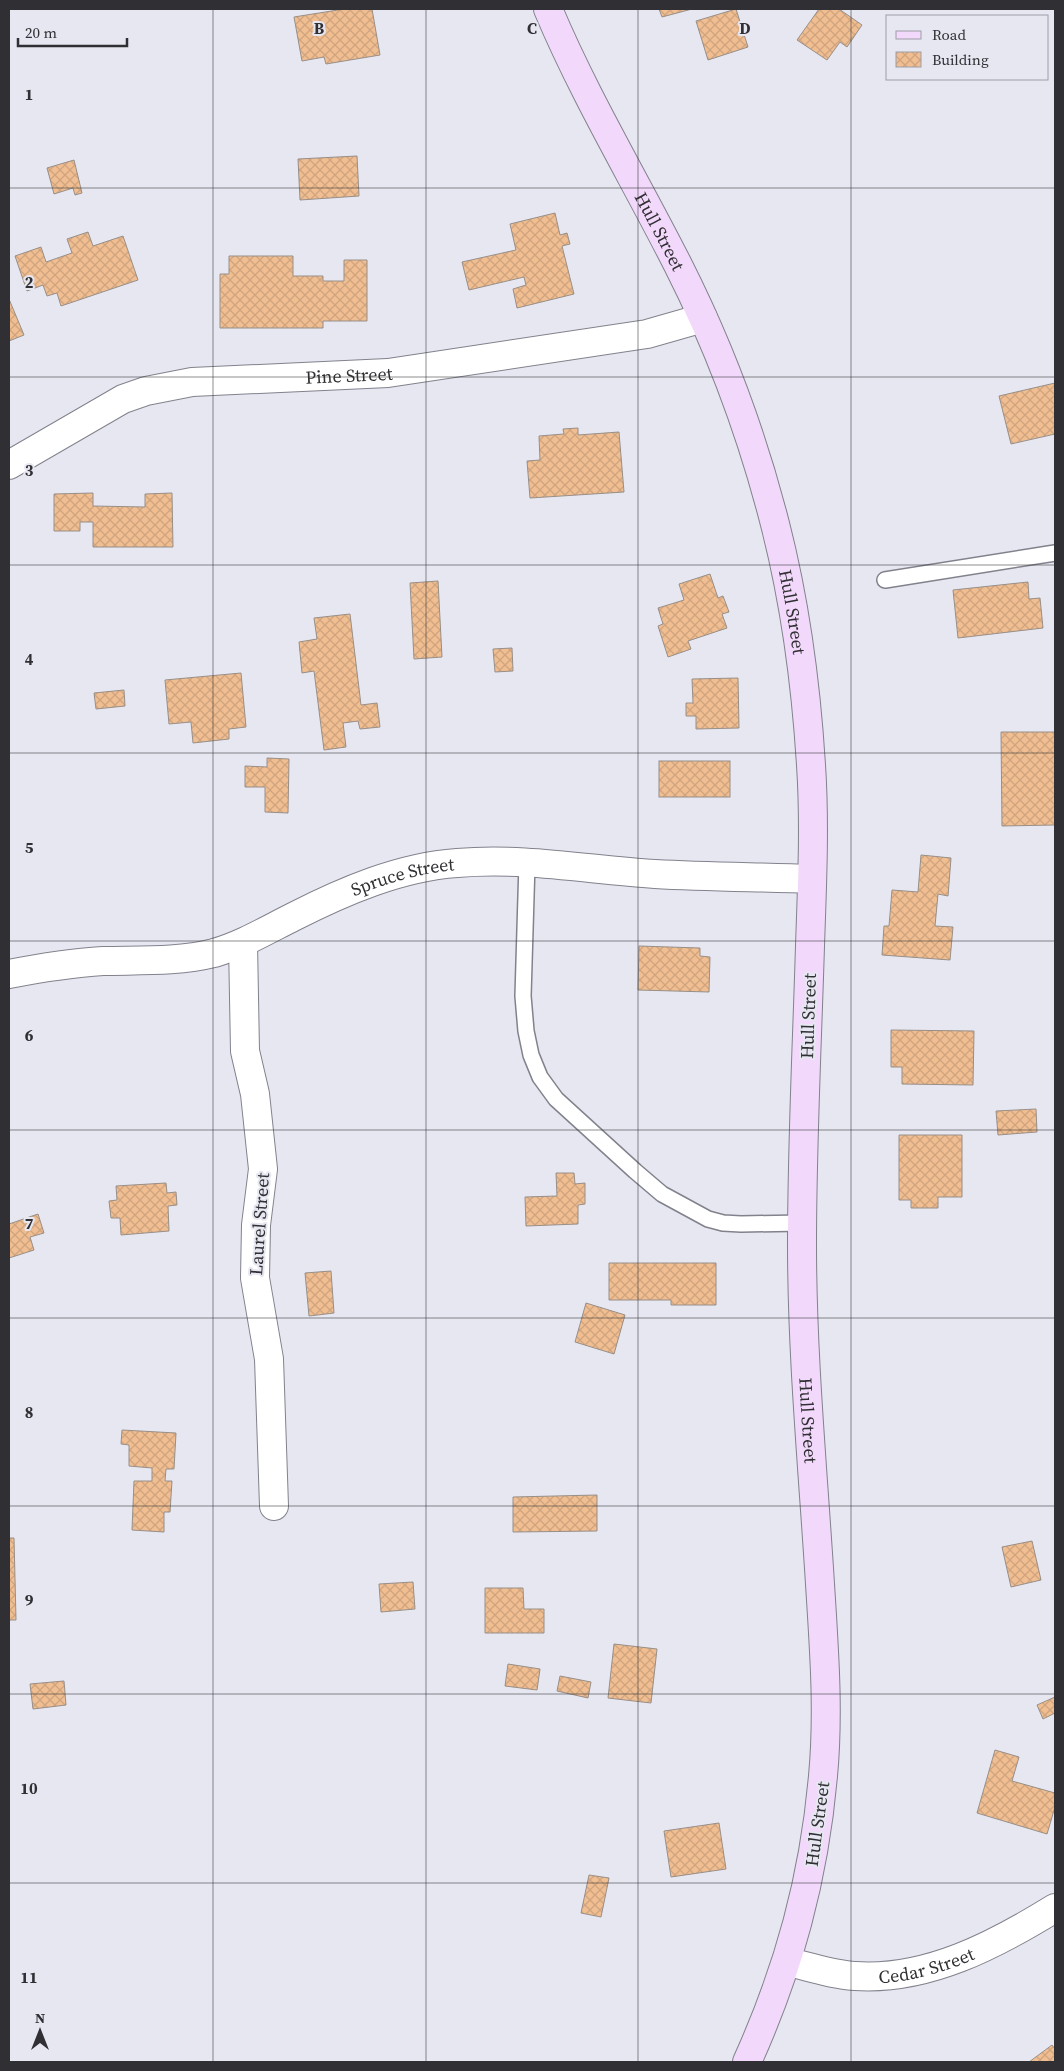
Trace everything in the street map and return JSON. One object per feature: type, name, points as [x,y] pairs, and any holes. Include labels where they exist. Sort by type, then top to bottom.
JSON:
[{"type":"main road","name":"Hull Street","points":[[548,9],[576,71],[680,268],[740,405],[767,493],[787,576],[808,724],[812,769],[812,879],[802,1223],[807,1382],[821,1597],[826,1720],[824,1771],[811,1868],[798,1925],[787,1962],[765,2022],[747,2062]]},
{"type":"street","name":"Pine Street","points":[[9,465],[123,399],[168,385],[192,382],[398,372],[647,334],[703,318]]},
{"type":"street","name":"Spruce Street","points":[[9,974],[47,967],[101,962],[168,960],[214,953],[243,943],[351,890],[388,876],[422,867],[457,862],[528,863],[654,874],[812,879]]},
{"type":"street","name":"Laurel Street","points":[[243,943],[245,1051],[255,1094],[264,1169],[256,1225],[254,1278],[269,1359],[274,1506]]},
{"type":"street","name":"Cedar Street","points":[[787,1962],[853,1976],[883,1977],[908,1974],[963,1956],[1004,1937],[1055,1908]]},
{"type":"lane","points":[[885,580],[1055,553]]},
{"type":"lane","points":[[528,863],[523,996],[526,1031],[540,1077],[556,1099],[662,1194],[701,1216],[723,1223],[802,1223]]},
{"type":"building","points":[[344,9],[372,9],[380,55],[326,64],[324,57],[302,61],[294,17]]},
{"type":"building","points":[[659,9],[692,9],[662,17]]},
{"type":"building","points":[[736,9],[748,47],[708,60],[696,21]]},
{"type":"building","points":[[819,9],[839,9],[862,25],[847,47],[840,42],[827,60],[797,40]]},
{"type":"building","points":[[357,156],[359,196],[300,200],[298,159]]},
{"type":"building","points":[[74,160],[82,193],[75,195],[73,188],[54,194],[47,168]]},
{"type":"building","points":[[555,213],[560,235],[567,233],[570,244],[562,246],[574,294],[517,308],[513,289],[526,285],[524,277],[469,290],[462,262],[516,250],[510,224]]},
{"type":"building","points":[[88,232],[93,246],[123,236],[138,280],[61,306],[57,293],[47,296],[43,285],[27,291],[15,256],[41,247],[46,262],[72,253],[67,239]]},
{"type":"building","points":[[229,256],[293,256],[293,276],[323,276],[323,281],[344,281],[344,260],[367,260],[367,321],[323,321],[323,328],[220,328],[220,274],[229,274]]},
{"type":"building","points":[[9,299],[24,335],[9,341]]},
{"type":"building","points":[[1055,383],[1055,434],[1011,444],[999,396]]},
{"type":"building","points":[[578,428],[578,435],[619,432],[624,492],[530,498],[527,461],[540,460],[539,436],[564,434],[563,429]]},
{"type":"building","points":[[93,493],[93,506],[145,507],[145,494],[172,493],[173,547],[93,547],[93,522],[80,522],[80,531],[54,531],[54,494]]},
{"type":"building","points":[[710,574],[718,598],[723,596],[729,612],[722,614],[727,628],[688,641],[691,649],[668,657],[658,626],[663,624],[658,608],[684,600],[679,584]]},
{"type":"building","points":[[438,581],[442,657],[414,659],[410,583]]},
{"type":"building","points":[[1028,582],[1029,599],[1040,598],[1043,628],[958,638],[953,590]]},
{"type":"building","points":[[350,614],[361,705],[377,703],[380,727],[360,729],[358,721],[343,723],[346,747],[324,750],[314,671],[302,673],[299,642],[317,639],[314,618]]},
{"type":"building","points":[[512,648],[513,671],[495,672],[493,649]]},
{"type":"building","points":[[241,673],[246,727],[229,729],[229,739],[193,743],[191,722],[169,724],[165,680]]},
{"type":"building","points":[[738,678],[739,728],[696,729],[696,716],[686,716],[686,703],[693,703],[692,679]]},
{"type":"building","points":[[124,690],[125,706],[96,709],[94,693]]},
{"type":"building","points":[[1001,732],[1055,732],[1055,825],[1002,826]]},
{"type":"building","points":[[267,758],[289,759],[288,813],[265,812],[265,787],[245,787],[245,766],[267,767]]},
{"type":"building","points":[[659,761],[730,761],[730,797],[659,797]]},
{"type":"building","points":[[921,855],[951,858],[948,896],[938,894],[935,926],[953,927],[950,960],[882,955],[884,926],[889,926],[892,890],[918,892]]},
{"type":"building","points":[[639,946],[700,948],[700,956],[710,957],[709,992],[638,990]]},
{"type":"building","points":[[891,1030],[974,1031],[973,1085],[902,1084],[902,1067],[891,1067]]},
{"type":"building","points":[[1036,1109],[1037,1132],[998,1135],[996,1111]]},
{"type":"building","points":[[899,1135],[962,1135],[962,1197],[938,1197],[938,1208],[911,1208],[911,1200],[899,1200]]},
{"type":"building","points":[[556,1173],[574,1173],[575,1184],[585,1183],[585,1204],[578,1205],[578,1224],[526,1226],[525,1197],[557,1196]]},
{"type":"building","points":[[166,1183],[167,1193],[176,1192],[177,1205],[168,1206],[169,1231],[121,1235],[120,1218],[111,1218],[109,1201],[117,1200],[116,1186]]},
{"type":"building","points":[[38,1214],[44,1233],[30,1237],[34,1250],[9,1258],[9,1224]]},
{"type":"building","points":[[609,1263],[716,1263],[716,1305],[671,1305],[671,1300],[609,1300]]},
{"type":"building","points":[[331,1271],[334,1313],[309,1316],[305,1273]]},
{"type":"building","points":[[586,1303],[625,1315],[614,1354],[575,1342]]},
{"type":"building","points":[[122,1430],[176,1433],[174,1469],[166,1469],[165,1481],[172,1481],[170,1512],[164,1512],[164,1532],[132,1530],[134,1481],[152,1481],[152,1468],[129,1466],[129,1445],[121,1444]]},
{"type":"building","points":[[597,1495],[597,1531],[513,1532],[513,1497]]},
{"type":"building","points":[[9,1538],[14,1538],[16,1620],[9,1620]]},
{"type":"building","points":[[1032,1541],[1041,1580],[1011,1587],[1002,1547]]},
{"type":"building","points":[[413,1582],[415,1609],[381,1612],[379,1584]]},
{"type":"building","points":[[485,1588],[523,1588],[524,1609],[544,1609],[544,1633],[485,1633]]},
{"type":"building","points":[[614,1644],[657,1649],[651,1703],[608,1698]]},
{"type":"building","points":[[508,1664],[540,1669],[537,1690],[505,1686]]},
{"type":"building","points":[[560,1676],[591,1682],[588,1698],[557,1691]]},
{"type":"building","points":[[64,1681],[66,1705],[33,1709],[30,1684]]},
{"type":"building","points":[[1055,1697],[1055,1713],[1043,1719],[1037,1705]]},
{"type":"building","points":[[995,1750],[1019,1757],[1012,1781],[1055,1793],[1055,1807],[1047,1834],[977,1813]]},
{"type":"building","points":[[719,1823],[726,1869],[671,1877],[664,1831]]},
{"type":"building","points":[[589,1875],[609,1878],[601,1917],[581,1913]]},
{"type":"building","points":[[1052,2045],[1055,2049],[1055,2062],[1029,2062]]}]
